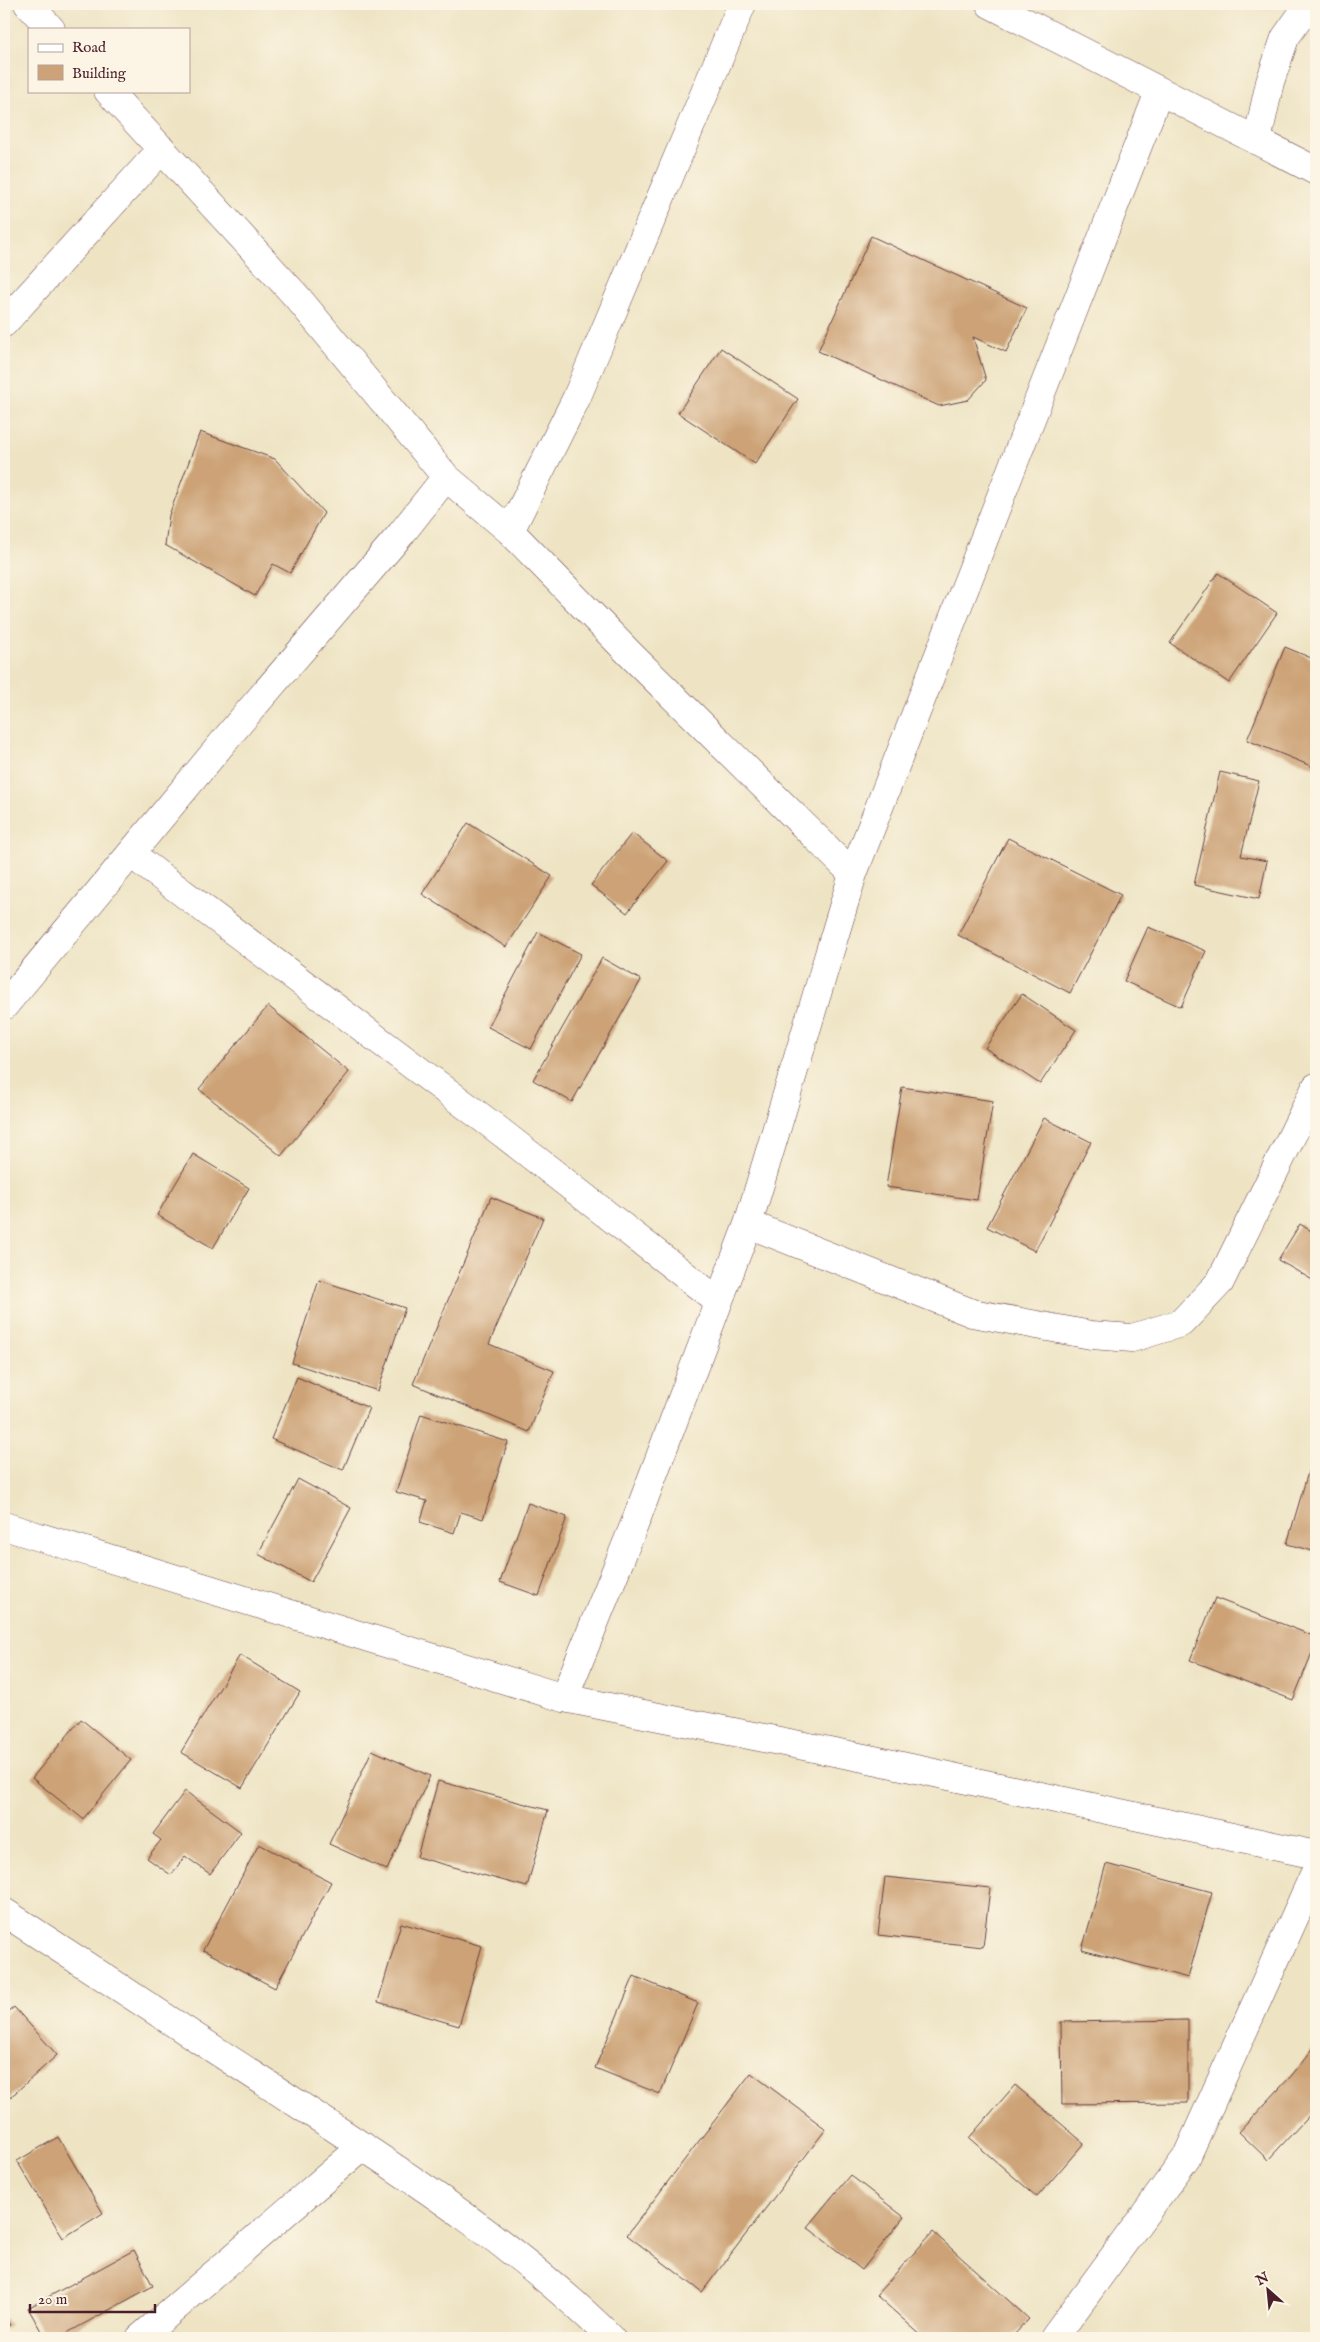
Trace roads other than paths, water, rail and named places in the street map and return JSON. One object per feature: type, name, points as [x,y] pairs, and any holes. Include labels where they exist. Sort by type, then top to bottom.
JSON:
[{"type":"street","points":[[28,4],[50,28]]},
{"type":"street","points":[[510,531],[576,399],[742,4]]},
{"type":"street","points":[[990,4],[1316,171]]},
{"type":"street","points":[[1257,142],[1270,82],[1285,38],[1310,4]]},
{"type":"street","points":[[109,92],[297,297],[446,477],[510,531],[630,654],[853,874]]},
{"type":"street","points":[[564,1698],[635,1524],[748,1224],[853,874],[1159,92]]},
{"type":"street","points":[[4,323],[162,149]]},
{"type":"street","points":[[4,1006],[240,722],[401,534],[446,477]]},
{"type":"street","points":[[131,854],[497,1129],[718,1301]]},
{"type":"street","points":[[748,1224],[972,1313],[1091,1335],[1132,1338],[1181,1323],[1220,1282],[1316,1087]]},
{"type":"street","points":[[4,1526],[564,1698],[874,1760],[1316,1855]]},
{"type":"street","points":[[1054,2338],[1186,2158],[1316,1870]]},
{"type":"street","points":[[4,1912],[363,2146],[492,2237],[581,2308],[611,2338]]},
{"type":"street","points":[[140,2338],[363,2146]]}]
